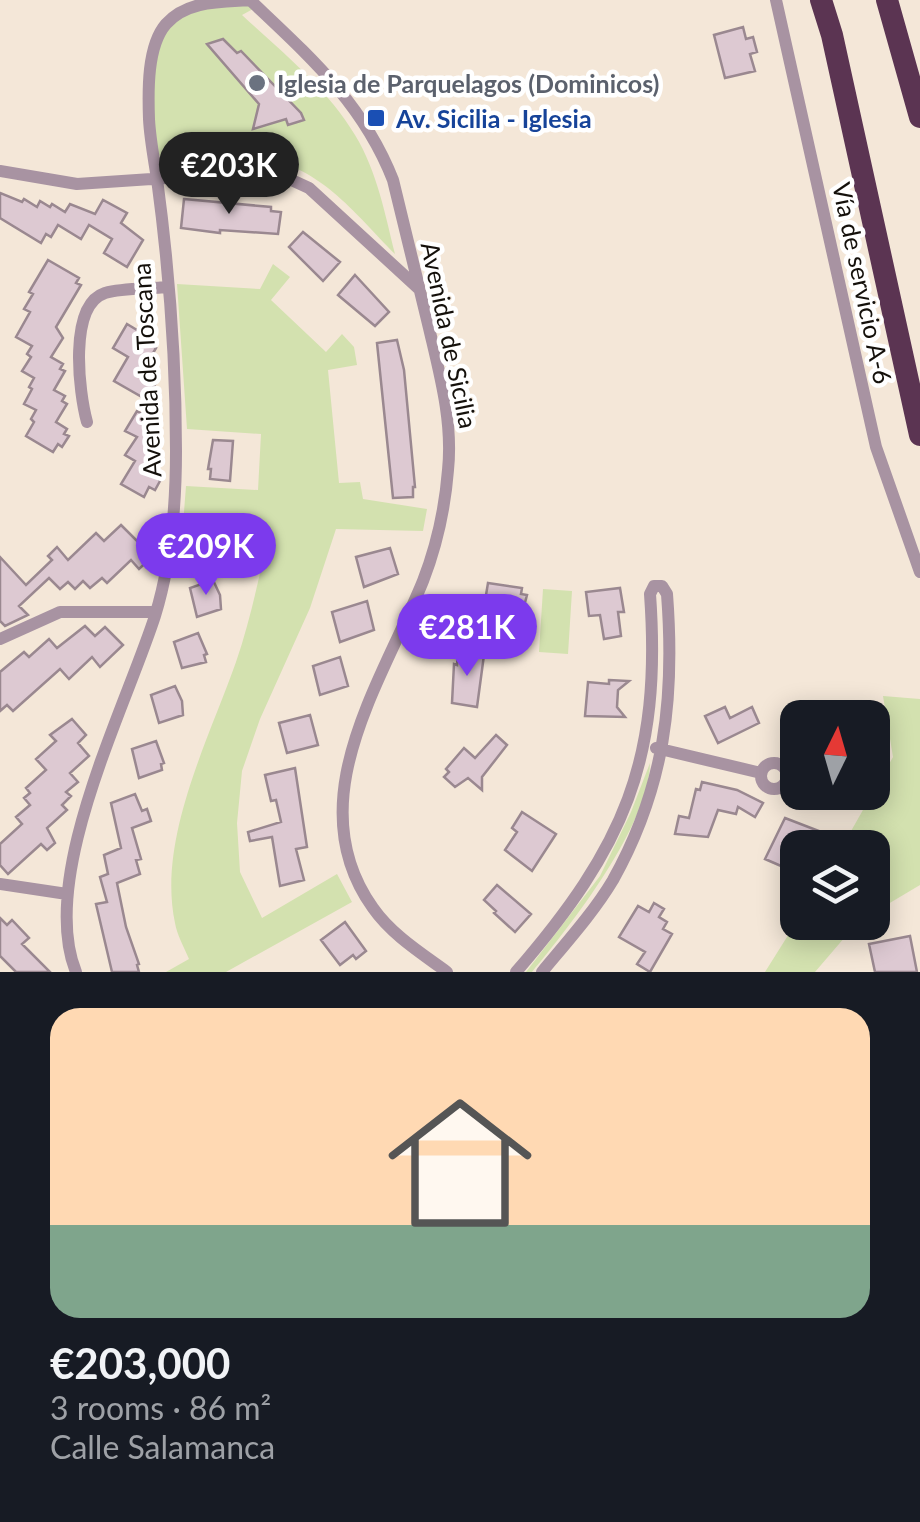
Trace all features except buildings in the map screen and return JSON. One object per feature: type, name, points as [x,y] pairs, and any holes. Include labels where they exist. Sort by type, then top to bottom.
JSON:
[{"type":"highway","points":[[821,0],[920,435]]},
{"type":"highway","points":[[887,0],[920,117]]},
{"type":"street","name":"Avenida de Toscana","points":[[76,972],[67,933],[67,894],[77,839],[156,612],[174,510],[175,398],[149,116],[153,52],[166,24],[191,6],[251,0]]},
{"type":"street","name":"Avenida de Sicilia","points":[[251,0],[332,79],[368,124],[394,180],[444,390],[450,440],[439,534],[424,579],[359,724],[346,764],[342,805],[344,844],[356,880],[373,908],[394,932],[448,972]]},
{"type":"street","name":"Vía de servicio A-6","points":[[776,0],[876,447],[920,572]]},
{"type":"street","points":[[0,170],[77,184],[256,172],[285,177],[309,188],[420,290]]},
{"type":"street","points":[[88,422],[82,405],[80,335],[82,317],[89,305],[103,294],[167,287]]},
{"type":"street","points":[[516,972],[594,872],[626,808],[644,746],[652,696],[650,594],[654,586],[662,586],[671,649],[670,698],[662,749],[643,815],[612,881],[542,972]]},
{"type":"street","points":[[0,639],[60,612],[156,612]]},
{"type":"street","points":[[644,746],[761,773]]},
{"type":"street","points":[[0,884],[67,894]]},
{"type":"green space","points":[[249,5],[253,9],[242,15],[317,86],[355,135],[375,178],[395,254],[333,192],[297,169],[255,159],[168,164],[156,152],[156,61],[169,29],[180,18],[196,11]]},
{"type":"green space","points":[[273,264],[290,277],[271,300],[326,352],[342,334],[354,347],[357,365],[328,370],[339,483],[360,482],[363,499],[427,509],[423,531],[336,529],[310,608],[260,719],[242,771],[237,823],[240,872],[262,918],[337,874],[352,902],[226,972],[166,972],[189,959],[176,928],[171,891],[179,824],[241,645],[270,528],[183,525],[186,486],[258,490],[261,434],[187,429],[177,284],[260,289]]},
{"type":"green space","points":[[543,589],[572,591],[568,654],[539,652]]},
{"type":"green space","points":[[883,696],[920,699],[920,885],[890,903],[890,830],[852,830],[863,810],[890,810],[890,700],[884,700]]},
{"type":"green space","points":[[650,763],[637,815],[606,873],[549,952],[532,972],[526,972],[600,876]]},
{"type":"green space","points":[[785,940],[842,940],[815,972],[765,972]]},
{"type":"place","name":"Iglesia de Parquelagos (Dominicos)","points":[[257,83]]},
{"type":"place","name":"Av. Sicilia - Iglesia","points":[[376,118]]}]
